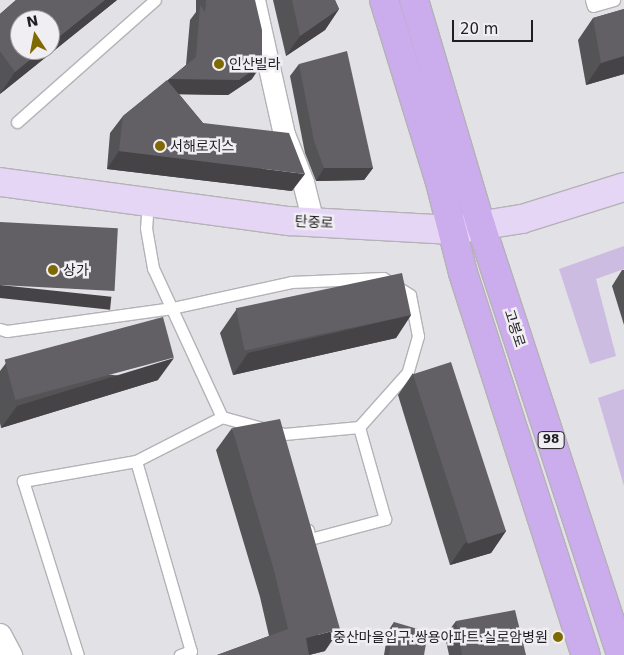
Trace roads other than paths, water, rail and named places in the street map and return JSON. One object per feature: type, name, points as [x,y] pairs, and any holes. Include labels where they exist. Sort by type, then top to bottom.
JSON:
[{"type":"main road","name":"98","points":[[384,0],[453,230],[463,273],[586,655]]},
{"type":"main road","name":"고봉로","points":[[414,0],[481,226],[621,655]]},
{"type":"main road","name":"탄중로","points":[[0,182],[148,199],[313,222],[453,230],[522,219],[624,187]]},
{"type":"street","points":[[254,0],[284,134],[303,182],[313,222]]},
{"type":"street","points":[[0,634],[11,655]]},
{"type":"lane","points":[[17,122],[155,0]]},
{"type":"lane","points":[[591,0],[592,6],[614,0]]},
{"type":"lane","points":[[0,329],[7,331],[172,308],[291,282],[383,278],[410,295],[418,336],[408,372],[359,427],[285,439],[222,417],[172,308],[154,268],[146,228],[148,199]]},
{"type":"lane","points":[[78,655],[23,481],[136,461],[222,417]]},
{"type":"lane","points":[[306,520],[310,539],[385,519],[359,427]]},
{"type":"lane","points":[[136,461],[191,651],[180,655]]},
{"type":"place","name":"인산빌라","points":[[219,64]]},
{"type":"place","name":"서해로지스","points":[[160,146]]},
{"type":"place","name":"상가","points":[[53,270]]},
{"type":"place","name":"중산마을입구.쌍용아파트.실로암병원","points":[[558,637]]}]
